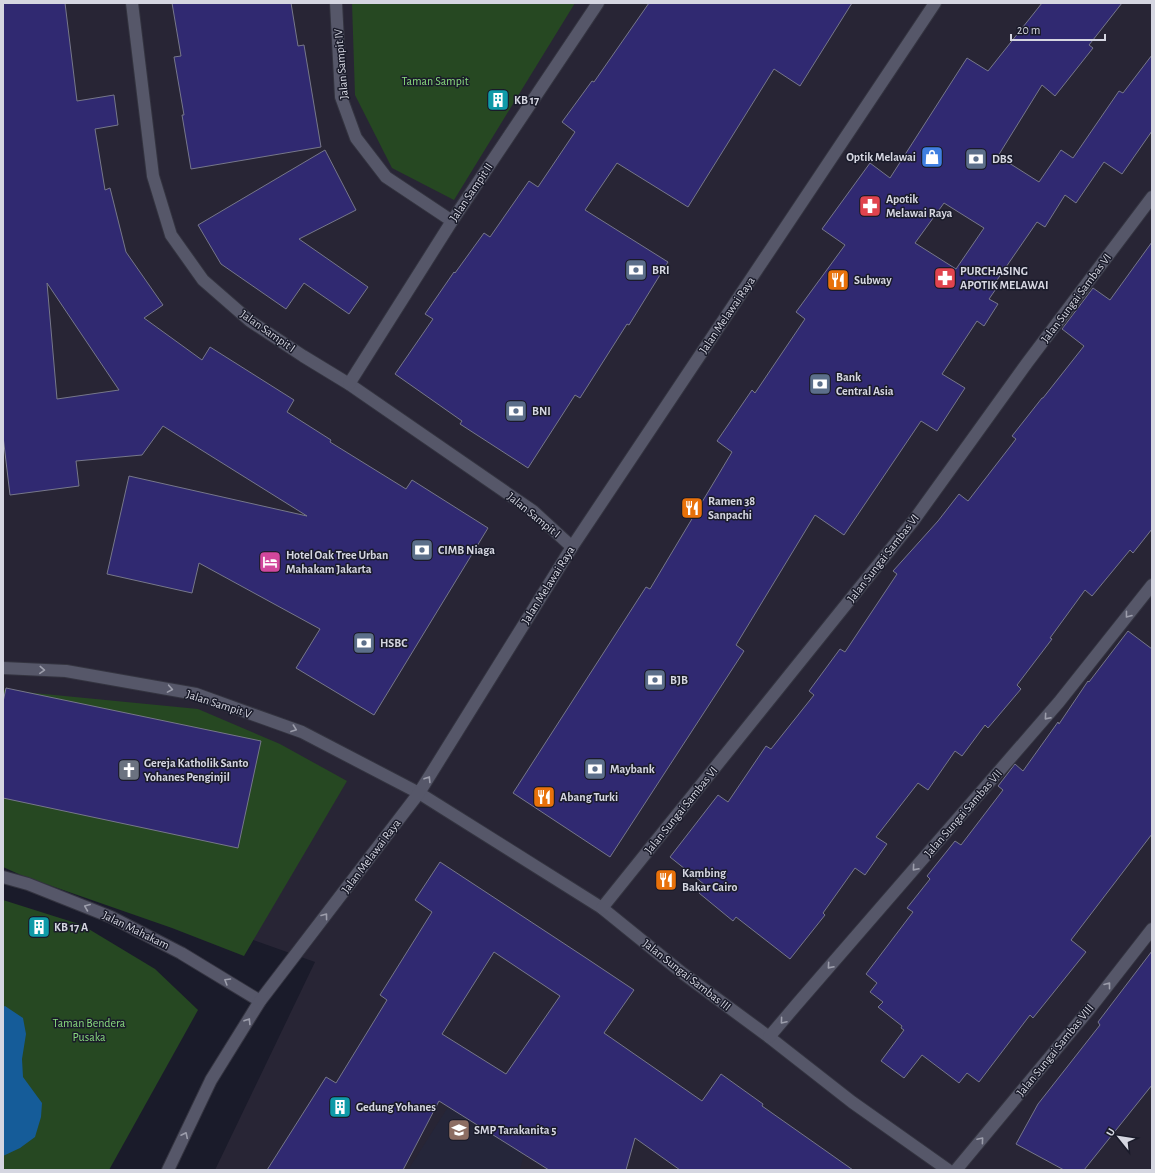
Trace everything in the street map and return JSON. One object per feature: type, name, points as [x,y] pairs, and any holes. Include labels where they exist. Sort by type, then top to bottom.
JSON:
[{"type":"street","name":"Jalan Sampit I","points":[[132,3],[153,176],[172,235],[203,280],[250,321],[349,384],[533,511],[572,547]]},
{"type":"street","name":"Jalan Sampit IV","points":[[336,3],[341,97],[356,138],[386,177],[452,221]]},
{"type":"street","name":"Jalan Sampit II","points":[[349,384],[452,221],[598,3]]},
{"type":"street","name":"Jalan Melawai Raya","points":[[168,1170],[211,1080],[260,1001],[419,793],[572,547],[935,3]]},
{"type":"street","name":"Jalan Sungai Sambas VI","points":[[602,908],[914,520],[1027,363],[1152,197]]},
{"type":"street","name":"Jalan Sungai Sambas VII","points":[[769,1037],[1059,702],[1152,585]]},
{"type":"street","name":"Jalan Sampit V","points":[[3,668],[66,671],[196,694],[302,732],[419,793]]},
{"type":"street","name":"Jalan Sungai Sambas III","points":[[419,793],[602,908],[681,972],[769,1037],[852,1102],[948,1170]]},
{"type":"street","name":"Jalan Mahakam","points":[[3,877],[28,884],[111,917],[181,953],[260,1001]]},
{"type":"street","name":"Jalan Sungai Sambas VIII","points":[[956,1170],[1088,1011],[1152,929]]},
{"type":"shaded area","points":[[3,3],[1152,3],[1152,1170],[215,1170],[315,962],[174,912],[3,836]]},
{"type":"shaded area","name":"SMP Tarakanita 5","points":[[448,1107],[524,1154],[520,1170],[408,1170]]},
{"type":"green space","name":"Taman Sampit","points":[[352,3],[575,3],[454,200],[392,168],[355,95]]},
{"type":"green space","points":[[3,690],[198,709],[280,744],[347,781],[244,956],[172,928],[23,876],[3,867]]},
{"type":"green space","name":"Taman Bendera Pusaka","points":[[3,900],[82,925],[155,969],[198,1010],[109,1170],[3,1170]]},
{"type":"water","points":[[5,1006],[23,1018],[26,1034],[22,1059],[23,1077],[42,1103],[41,1117],[35,1137],[20,1148],[3,1156],[3,1007]]},
{"type":"building","points":[[3,3],[65,3],[77,101],[114,95],[118,125],[95,129],[105,190],[110,188],[126,252],[163,305],[144,318],[202,360],[210,347],[294,400],[287,412],[331,440],[330,442],[406,489],[412,480],[488,528],[374,715],[296,668],[320,629],[199,563],[192,593],[107,574],[129,476],[307,516],[163,426],[142,455],[76,461],[79,486],[10,495],[3,436]],"holes":[[[47,283],[119,390],[57,399]]]},
{"type":"building","points":[[172,3],[291,3],[298,46],[304,45],[321,147],[191,169],[174,57],[181,56]]},
{"type":"building","points":[[649,3],[852,3],[800,86],[774,69],[688,207],[617,163],[585,210],[668,262],[629,325],[627,324],[580,398],[575,395],[528,468],[460,424],[462,421],[395,374],[433,319],[425,314],[454,272],[455,273],[484,233],[490,237],[529,181],[538,187],[575,132],[562,122],[592,81],[594,82]]},
{"type":"building","points":[[1042,3],[1122,3],[1089,45],[1093,48],[1055,96],[1042,85],[998,156],[1039,182],[1061,150],[1073,158],[1119,91],[1123,93],[1152,55],[1152,131],[1122,174],[1104,162],[1076,203],[1065,195],[1045,227],[1037,222],[995,283],[998,286],[989,299],[998,304],[984,326],[977,321],[942,374],[965,388],[937,431],[921,421],[844,535],[815,515],[736,645],[744,651],[610,857],[513,793],[646,587],[650,589],[732,452],[717,441],[752,390],[755,393],[805,319],[796,312],[845,245],[822,229],[870,163],[890,178],[967,58],[988,71]],"holes":[[[944,203],[984,228],[956,269],[915,243]]]},
{"type":"building","points":[[325,150],[356,210],[299,239],[368,287],[349,314],[304,283],[286,309],[221,264],[198,225]]},
{"type":"building","points":[[1152,242],[1152,529],[1133,553],[1130,550],[1092,596],[1085,590],[1050,638],[1052,639],[1017,685],[1021,689],[988,728],[985,725],[962,756],[955,751],[928,790],[918,783],[876,837],[887,844],[865,875],[855,868],[823,913],[825,915],[790,959],[736,917],[733,921],[699,893],[705,885],[670,857],[718,795],[728,802],[766,746],[771,749],[814,695],[809,691],[840,649],[845,652],[897,574],[893,571],[938,521],[959,494],[968,501],[1016,439],[1012,436],[1084,346],[1062,329],[1093,288],[1110,300]]},
{"type":"building","points":[[1128,631],[1152,649],[1152,834],[1071,940],[1086,952],[1033,1018],[1030,1015],[979,1082],[967,1073],[959,1083],[922,1055],[904,1078],[881,1061],[904,1030],[901,1028],[902,1026],[878,1007],[883,1002],[870,992],[877,983],[866,974],[913,912],[907,908],[930,879],[927,876],[955,841],[961,845],[1003,790],[998,786],[1015,764],[1023,771],[1058,722],[1059,724],[1088,681],[1089,682]]},
{"type":"building","name":"Gereja Katholik Santo Yohanes Penginjil","points":[[6,688],[261,741],[238,848],[3,798],[3,702]]},
{"type":"building","points":[[440,862],[634,990],[604,1033],[702,1101],[721,1074],[763,1104],[762,1106],[853,1170],[680,1170],[635,1138],[626,1170],[549,1170],[439,1101],[403,1170],[267,1170],[326,1077],[336,1083],[387,1000],[380,995],[432,912],[415,900]],"holes":[[[494,952],[560,996],[506,1074],[442,1034]]]},
{"type":"building","points":[[1152,951],[1152,1085],[1084,1170],[1064,1170],[1016,1144],[1038,1104],[1100,1025],[1098,1022]]},
{"type":"place","name":"KB 17","points":[[498,100]]},
{"type":"place","name":"Optik Melawai","points":[[932,157]]},
{"type":"place","name":"DBS","points":[[976,159]]},
{"type":"place","name":"Apotik Melawai Raya","points":[[870,206]]},
{"type":"place","name":"BRI","points":[[636,270]]},
{"type":"place","name":"PURCHASING APOTIK MELAWAI","points":[[945,278]]},
{"type":"place","name":"Subway","points":[[838,280]]},
{"type":"place","name":"Bank Central Asia","points":[[820,384]]},
{"type":"place","name":"BNI","points":[[516,411]]},
{"type":"place","name":"Ramen 38 Sanpachi","points":[[692,508]]},
{"type":"place","name":"CIMB Niaga","points":[[422,550]]},
{"type":"place","name":"Hotel Oak Tree Urban Mahakam Jakarta","points":[[270,562]]},
{"type":"place","name":"HSBC","points":[[364,643]]},
{"type":"place","name":"BJB","points":[[655,680]]},
{"type":"place","name":"Maybank","points":[[595,769]]},
{"type":"place","name":"Gereja Katholik Santo Yohanes Penginjil","points":[[129,770]]},
{"type":"place","name":"Abang Turki","points":[[544,797]]},
{"type":"place","name":"Kambing Bakar Cairo","points":[[666,880]]},
{"type":"place","name":"KB 17 A","points":[[39,927]]},
{"type":"place","name":"Gedung Yohanes","points":[[340,1107]]},
{"type":"place","name":"SMP Tarakanita 5","points":[[459,1130]]}]
